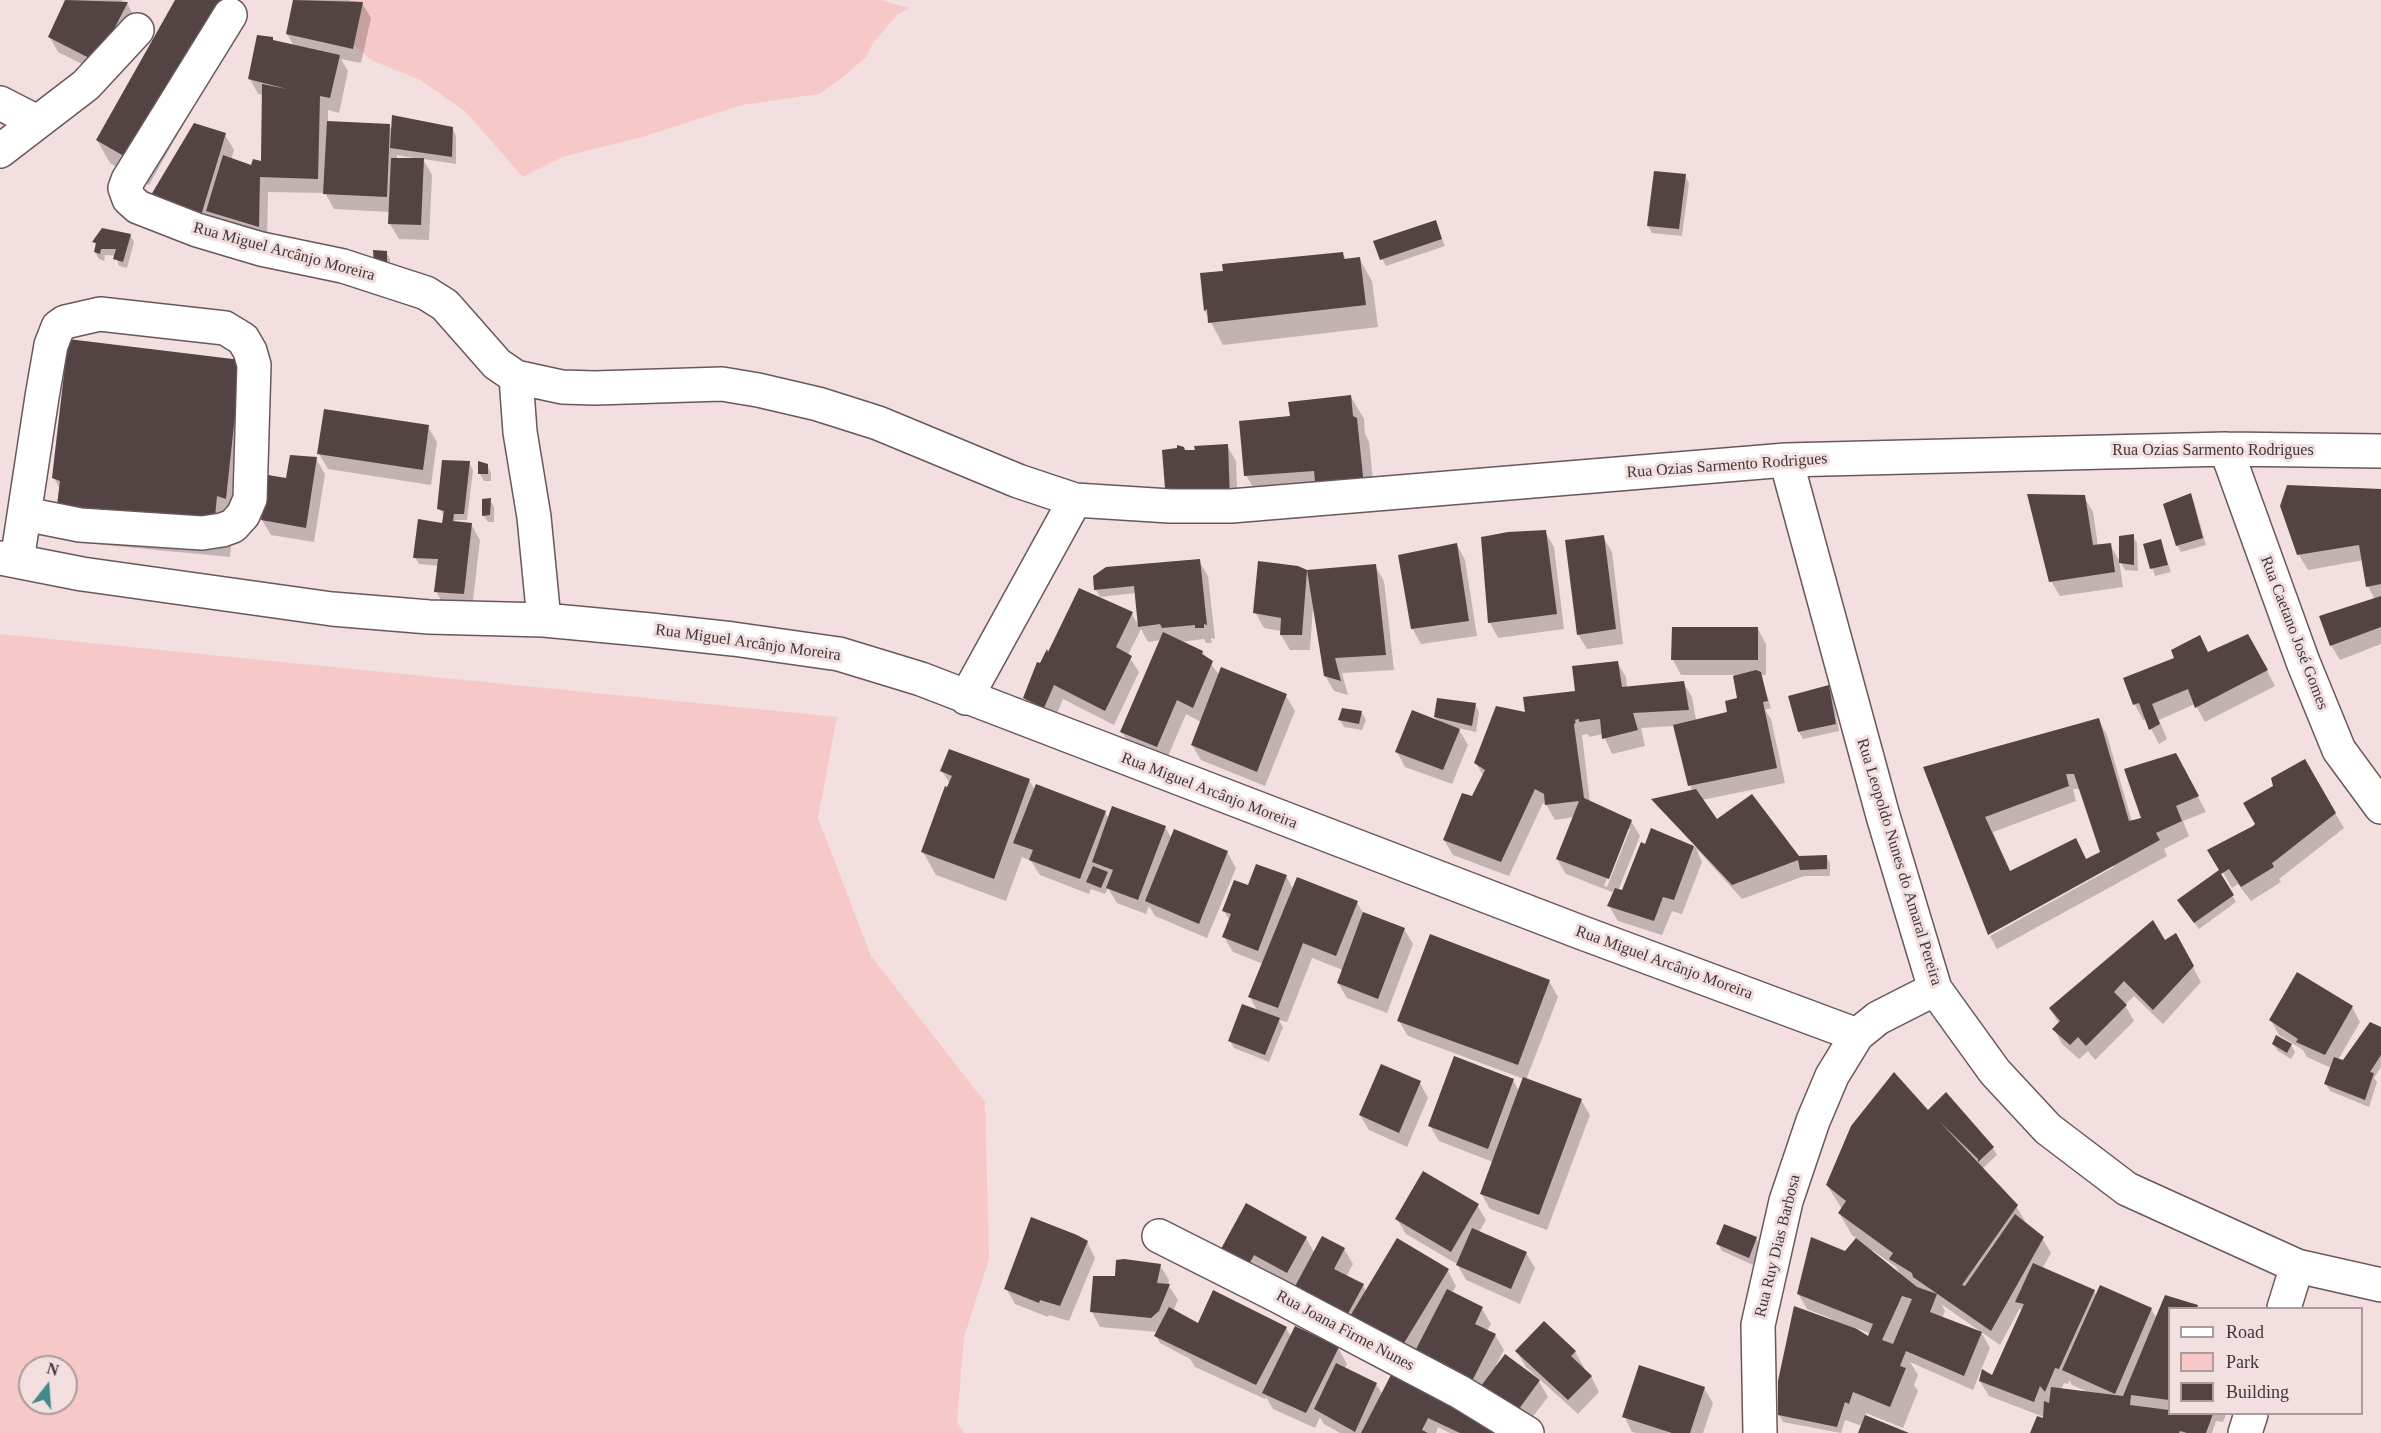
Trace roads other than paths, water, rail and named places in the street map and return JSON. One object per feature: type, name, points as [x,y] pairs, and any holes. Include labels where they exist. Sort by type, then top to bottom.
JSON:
[{"type":"street","name":"Rua Miguel Arcânjo Moreira","points":[[230,15],[128,180],[125,188],[129,200],[138,207],[197,230],[261,249],[343,266],[426,293],[445,306],[497,364],[516,377],[562,387],[722,384],[758,390],[818,404],[878,423],[1018,481],[1075,500]]},
{"type":"street","points":[[0,151],[86,85],[137,30]]},
{"type":"street","points":[[0,103],[38,122]]},
{"type":"street","points":[[8,559],[25,514],[51,345],[58,327],[65,322],[100,314],[138,316],[225,328],[243,339],[254,365],[250,499],[243,515],[233,526],[222,530],[202,532],[80,525],[25,514]]},
{"type":"street","points":[[516,377],[520,432],[534,517],[544,621]]},
{"type":"street","name":"Rua Ozias Sarmento Rodrigues","points":[[1075,500],[1170,506],[1231,506],[1786,460],[2226,450],[2381,451]]},
{"type":"street","name":"Rua Caetano José Gomes","points":[[2226,450],[2303,662],[2339,750],[2381,807]]},
{"type":"street","name":"Rua Leopoldo Nunes do Amaral Pereira","points":[[1786,460],[1883,816],[1935,989],[1995,1072],[2048,1130],[2127,1189],[2297,1266],[2381,1286]]},
{"type":"street","points":[[966,698],[1075,500]]},
{"type":"street","name":"Rua Miguel Arcânjo Moreira","points":[[8,559],[82,574],[332,609],[429,617],[544,621],[721,638],[839,654],[888,668],[1857,1035]]},
{"type":"street","points":[[1857,1035],[1878,1018],[1935,989]]},
{"type":"street","name":"Rua Ruy Dias Barbosa","points":[[1760,1433],[1758,1325],[1786,1201],[1813,1121],[1832,1076],[1857,1035]]},
{"type":"street","name":"Rua Joana Firme Nunes","points":[[1159,1236],[1460,1392],[1527,1433]]},
{"type":"street","points":[[2284,1307],[2297,1266]]},
{"type":"street","points":[[2246,1433],[2251,1415]]}]
